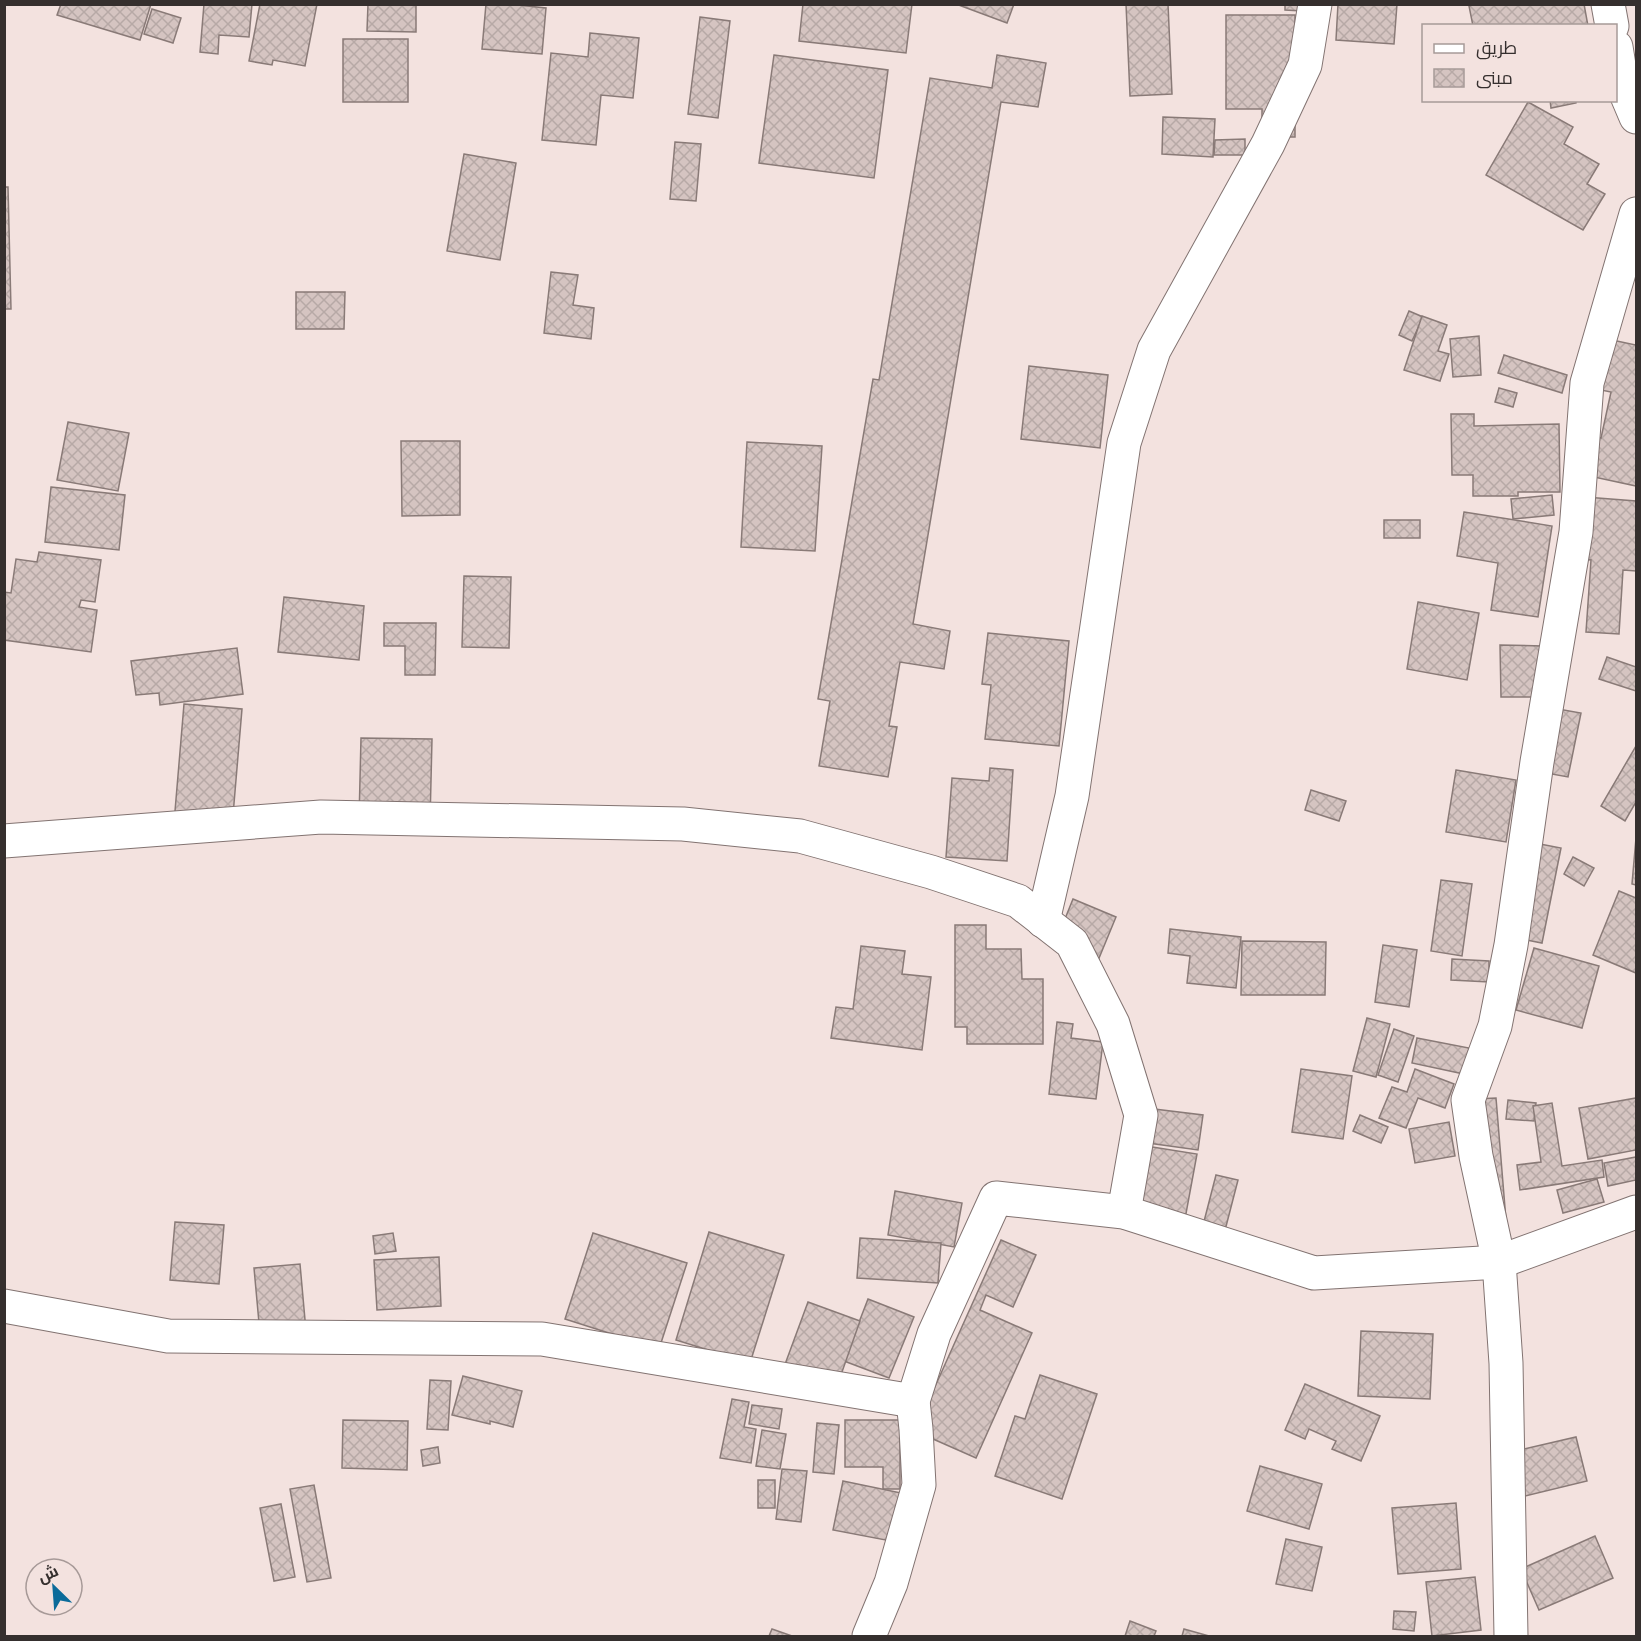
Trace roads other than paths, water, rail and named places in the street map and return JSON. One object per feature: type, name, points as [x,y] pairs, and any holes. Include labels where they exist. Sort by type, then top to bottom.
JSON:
[{"type":"street","points":[[1043,921],[1072,796],[1124,443],[1154,350],[1268,144],[1305,65],[1315,4]]},
{"type":"street","points":[[1608,4],[1612,24]]},
{"type":"street","points":[[1617,53],[1622,84],[1636,117]]},
{"type":"street","points":[[1511,1636],[1506,1364],[1498,1262],[1476,1156],[1468,1100],[1495,1026],[1511,945],[1537,762],[1576,532],[1587,382],[1636,214]]},
{"type":"street","points":[[4,840],[321,817],[683,824],[800,836],[931,872],[1018,901],[1072,943],[1113,1024],[1141,1115],[1124,1212]]},
{"type":"street","points":[[869,1636],[891,1583],[919,1485],[913,1401],[934,1334],[996,1198],[1124,1212],[1314,1273],[1498,1262],[1636,1212]]},
{"type":"street","points":[[4,1306],[168,1336],[542,1339],[913,1401]]}]
